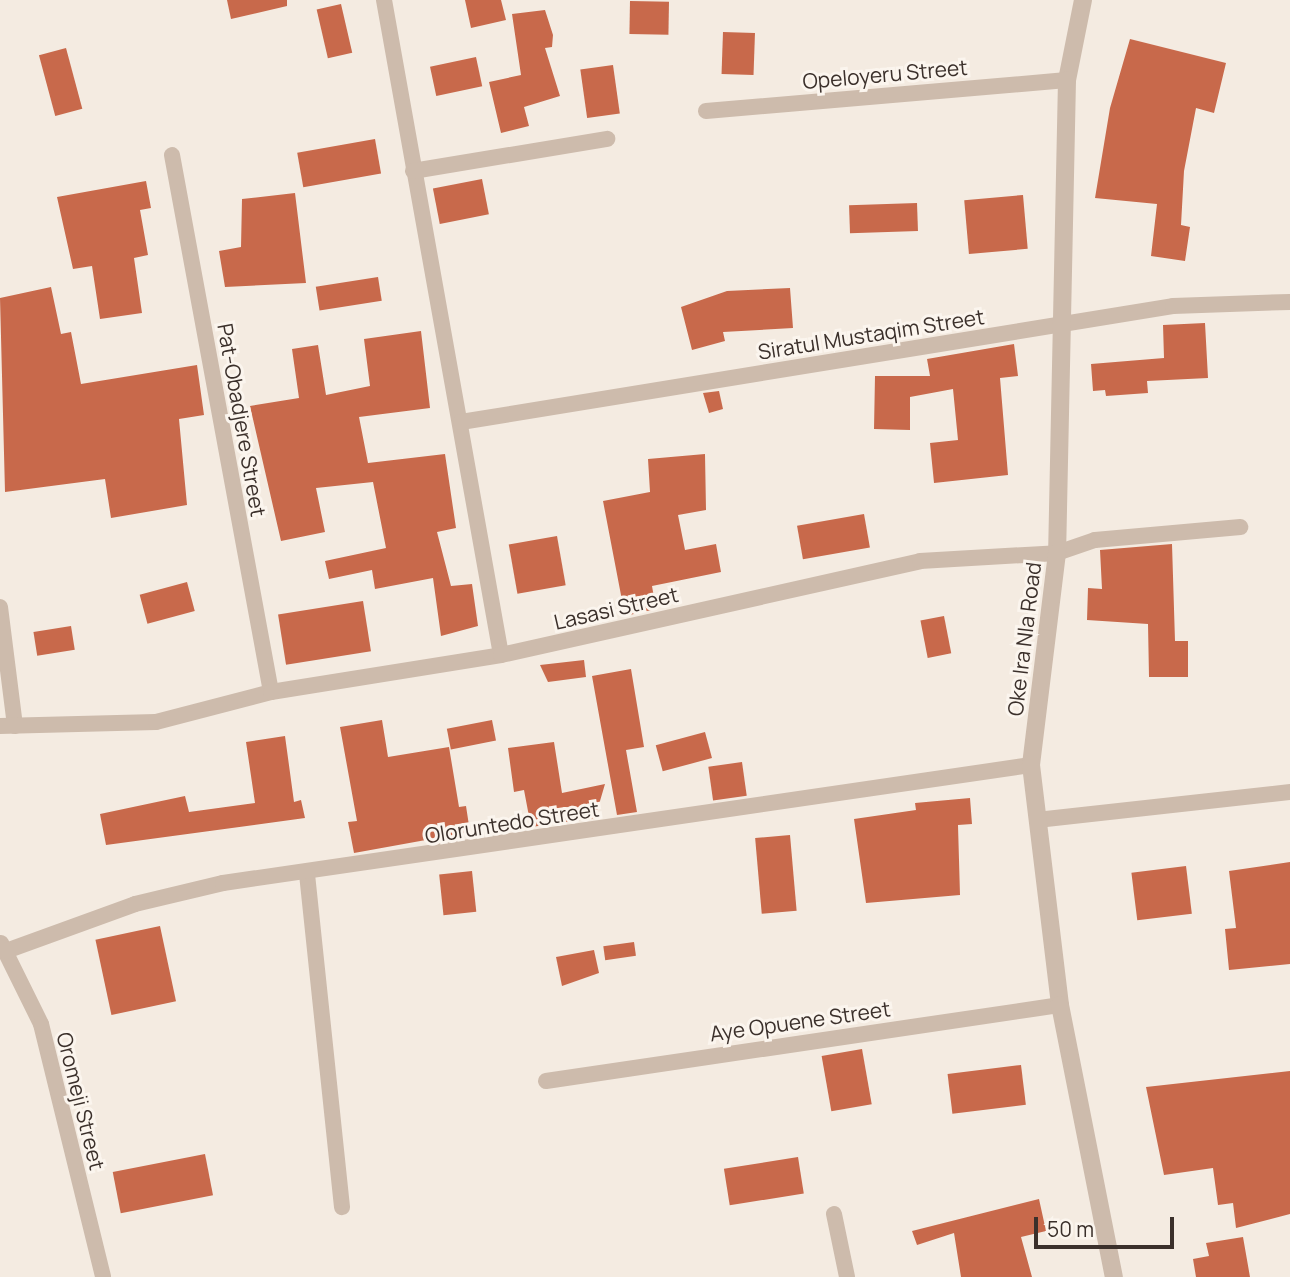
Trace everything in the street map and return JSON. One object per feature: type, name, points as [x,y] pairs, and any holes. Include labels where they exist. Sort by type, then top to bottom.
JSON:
[{"type":"street","points":[[384,0],[501,655]]},
{"type":"street","name":"Oke Ira Nla Road","points":[[1083,0],[1068,80],[1057,553],[1031,765],[1060,1005],[1114,1277]]},
{"type":"street","name":"Opeloyeru Street","points":[[706,111],[1068,80]]},
{"type":"street","points":[[414,171],[607,139]]},
{"type":"street","name":"Pat-Obadjere Street","points":[[172,155],[271,692]]},
{"type":"street","name":"Siratul Mustaqim Street","points":[[461,422],[1064,326],[1173,306],[1290,302]]},
{"type":"street","name":"Lasasi Street","points":[[7,726],[156,722],[271,692],[501,655],[920,561],[1057,553],[1095,540],[1240,527]]},
{"type":"street","points":[[0,607],[7,726]]},
{"type":"street","name":"Oloruntedo Street","points":[[3,947],[135,904],[223,883],[307,874],[1031,765]]},
{"type":"street","points":[[1037,820],[1290,792]]},
{"type":"street","points":[[307,874],[342,1207]]},
{"type":"street","name":"Oromeji Street","points":[[3,947],[41,1024],[103,1277]]},
{"type":"street","name":"Aye Opuene Street","points":[[545,1081],[1060,1005]]},
{"type":"street","points":[[834,1214],[846,1277]]},
{"type":"building","points":[[227,0],[287,0],[287,6],[231,19]]},
{"type":"building","points":[[465,0],[501,0],[506,20],[471,28]]},
{"type":"building","points":[[630,1],[669,2],[668,35],[629,34]]},
{"type":"building","points":[[341,4],[352,53],[328,58],[317,10]]},
{"type":"building","points":[[545,10],[553,35],[552,47],[545,48],[560,96],[524,107],[529,126],[501,133],[489,82],[521,75],[512,14]]},
{"type":"building","points":[[723,32],[755,33],[754,75],[722,74]]},
{"type":"building","points":[[1130,39],[1226,63],[1214,113],[1196,108],[1184,171],[1181,225],[1190,227],[1185,261],[1151,256],[1157,204],[1095,198],[1110,108]]},
{"type":"building","points":[[66,48],[82,109],[55,116],[39,55]]},
{"type":"building","points":[[476,57],[482,86],[436,96],[430,67]]},
{"type":"building","points":[[613,65],[620,114],[587,118],[580,70]]},
{"type":"building","points":[[375,139],[381,173],[303,187],[297,153]]},
{"type":"building","points":[[482,179],[489,214],[440,224],[433,189]]},
{"type":"building","points":[[146,181],[151,208],[140,210],[148,255],[134,258],[142,313],[100,319],[92,266],[73,269],[57,197]]},
{"type":"building","points":[[295,193],[306,283],[225,287],[219,251],[241,247],[242,199]]},
{"type":"building","points":[[1023,195],[1028,249],[969,254],[964,200]]},
{"type":"building","points":[[917,203],[918,231],[850,233],[849,205]]},
{"type":"building","points":[[378,277],[382,301],[320,311],[316,287]]},
{"type":"building","points":[[51,287],[61,334],[71,332],[81,384],[197,365],[204,415],[179,419],[187,505],[111,518],[105,479],[5,492],[0,298]]},
{"type":"building","points":[[790,288],[793,328],[723,332],[725,341],[692,350],[681,307],[727,291]]},
{"type":"building","points":[[1205,323],[1208,378],[1147,381],[1148,393],[1106,396],[1105,390],[1093,391],[1091,364],[1164,358],[1163,325]]},
{"type":"building","points":[[421,331],[430,408],[359,417],[368,463],[445,454],[456,528],[437,532],[451,586],[472,584],[478,626],[441,636],[433,578],[375,589],[372,570],[329,579],[325,561],[386,548],[373,482],[316,488],[325,532],[281,541],[250,406],[299,398],[292,349],[318,345],[326,395],[370,386],[364,339]]},
{"type":"building","points":[[1014,344],[1018,376],[1000,378],[1008,475],[934,483],[930,443],[958,440],[953,389],[910,397],[910,430],[874,429],[875,376],[930,376],[927,359]]},
{"type":"building","points":[[719,391],[723,409],[709,413],[703,393]]},
{"type":"building","points":[[705,454],[706,510],[678,515],[685,550],[716,544],[721,572],[652,586],[656,609],[625,616],[603,501],[650,492],[648,459]]},
{"type":"building","points":[[864,514],[870,547],[803,559],[797,526]]},
{"type":"building","points":[[557,536],[566,585],[517,594],[509,545]]},
{"type":"building","points":[[1172,544],[1175,641],[1188,641],[1188,677],[1149,677],[1148,624],[1087,620],[1088,588],[1102,589],[1100,550]]},
{"type":"building","points":[[187,582],[195,611],[147,624],[140,595]]},
{"type":"building","points":[[363,601],[371,651],[286,665],[278,614]]},
{"type":"building","points":[[944,616],[951,653],[928,658],[920,621]]},
{"type":"building","points":[[71,626],[75,650],[37,656],[33,632]]},
{"type":"building","points":[[584,660],[586,677],[548,682],[540,665]]},
{"type":"building","points":[[631,669],[644,747],[626,750],[637,812],[617,815],[592,676]]},
{"type":"building","points":[[382,720],[388,757],[449,747],[459,807],[466,806],[470,832],[354,853],[348,822],[357,821],[340,727]]},
{"type":"building","points":[[492,720],[496,741],[451,749],[447,729]]},
{"type":"building","points":[[705,732],[712,758],[663,771],[656,745]]},
{"type":"building","points":[[285,736],[294,802],[301,800],[305,818],[106,845],[100,814],[185,796],[189,812],[255,803],[246,742]]},
{"type":"building","points":[[554,742],[562,793],[605,784],[595,818],[531,827],[524,790],[514,792],[508,748]]},
{"type":"building","points":[[742,762],[747,796],[713,800],[708,767]]},
{"type":"building","points":[[970,798],[972,824],[958,825],[960,895],[866,903],[854,819],[916,810],[915,803]]},
{"type":"building","points":[[790,835],[797,911],[762,914],[755,838]]},
{"type":"building","points":[[1290,862],[1290,964],[1229,970],[1225,929],[1236,928],[1229,871]]},
{"type":"building","points":[[1186,866],[1192,914],[1137,920],[1131,873]]},
{"type":"building","points":[[472,871],[476,912],[443,915],[439,874]]},
{"type":"building","points":[[160,926],[176,1001],[111,1015],[95,940]]},
{"type":"building","points":[[634,942],[636,956],[605,960],[603,946]]},
{"type":"building","points":[[594,950],[599,973],[562,986],[556,957]]},
{"type":"building","points":[[862,1049],[872,1104],[831,1111],[822,1056]]},
{"type":"building","points":[[1021,1065],[1026,1105],[952,1114],[948,1074]]},
{"type":"building","points":[[1290,1071],[1290,1214],[1236,1228],[1233,1203],[1218,1205],[1213,1168],[1164,1175],[1146,1087]]},
{"type":"building","points":[[205,1154],[213,1195],[121,1213],[113,1172]]},
{"type":"building","points":[[798,1157],[804,1194],[730,1205],[724,1169]]},
{"type":"building","points":[[1039,1199],[1046,1231],[1021,1237],[1032,1277],[961,1277],[954,1233],[917,1245],[912,1231]]},
{"type":"building","points":[[1243,1237],[1250,1277],[1196,1277],[1193,1259],[1209,1256],[1206,1243]]}]
